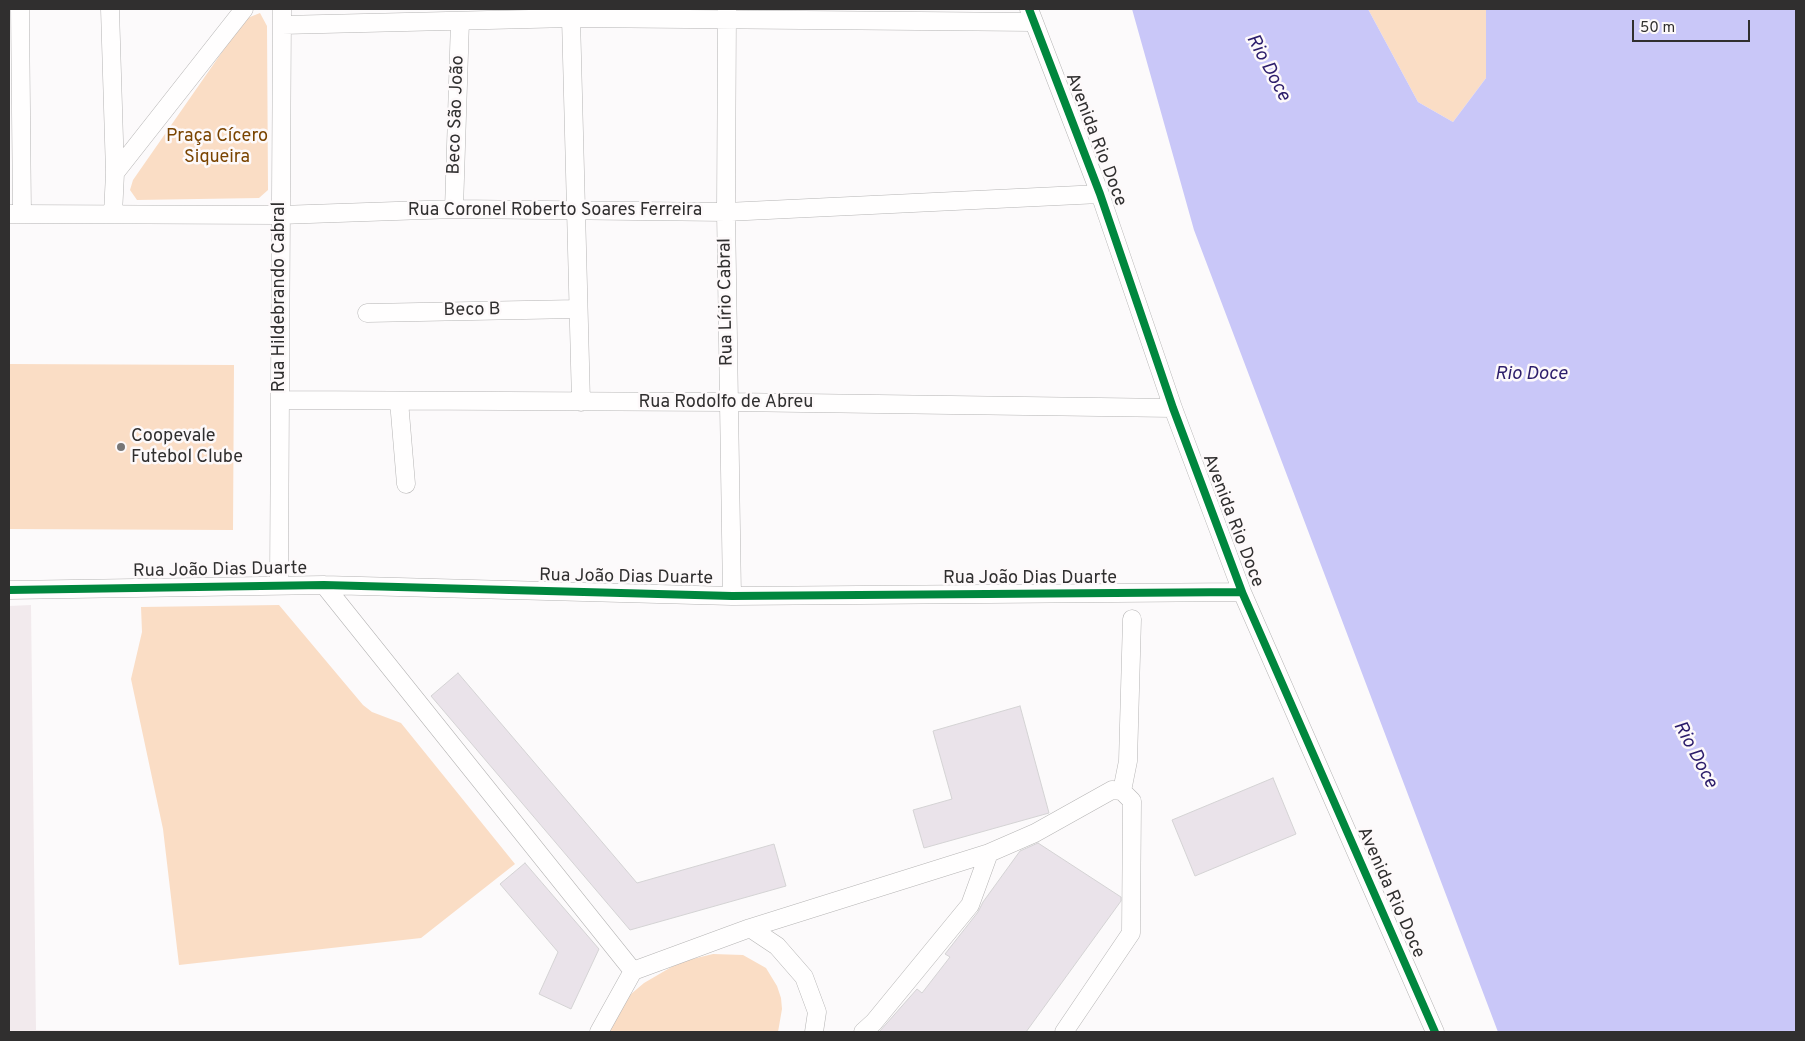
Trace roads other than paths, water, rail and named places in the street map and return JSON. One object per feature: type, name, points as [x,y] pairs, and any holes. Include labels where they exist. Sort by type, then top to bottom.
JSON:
[{"type":"street","points":[[15,214],[20,9]]},
{"type":"street","points":[[110,9],[115,173],[113,214]]},
{"type":"street","points":[[115,173],[244,9]]},
{"type":"street","points":[[282,17],[460,21],[726,15],[1032,16]]},
{"type":"street","name":"Rua Lírio Cabral","points":[[726,15],[726,212],[732,596]]},
{"type":"street","name":"Avenida Rio Doce","points":[[1032,16],[1100,194],[1173,408],[1242,592],[1435,1032]]},
{"type":"street","name":"Rua Hildebrando Cabral","points":[[279,585],[282,17]]},
{"type":"street","points":[[571,18],[577,211],[577,309],[581,402]]},
{"type":"street","name":"Beco São João","points":[[454,209],[460,21]]},
{"type":"street","name":"Rua Coronel Roberto Soares Ferreira","points":[[15,214],[280,215],[454,209],[726,212],[1100,194]]},
{"type":"street","name":"Beco B","points":[[367,313],[577,309]]},
{"type":"street","name":"Rua Rodolfo de Abreu","points":[[280,400],[729,402],[1173,408]]},
{"type":"street","points":[[399,401],[406,484]]},
{"type":"street","points":[[324,585],[633,970]]},
{"type":"street","name":"Rua João Dias Duarte","points":[[9,590],[324,585],[732,596],[1242,592]]},
{"type":"street","points":[[1122,791],[1128,761],[1132,619]]},
{"type":"street","points":[[599,1032],[633,970],[750,928],[989,853],[1035,833],[1112,790],[1122,791],[1132,801],[1131,934],[1064,1032]]},
{"type":"street","points":[[863,1032],[970,905],[989,853]]},
{"type":"street","points":[[750,928],[777,946],[804,977],[817,1012],[814,1032]]},
{"type":"water","name":"Rio Doce","points":[[1132,9],[1368,9],[1418,102],[1453,122],[1486,78],[1486,9],[1796,9],[1796,1032],[1498,1032],[1194,230]]},
{"type":"place","name":"Coopevale Futebol Clube","points":[[121,447]]},
{"type":"park label","name":"Praça Cícero Siqueira","points":[[217,147]]}]
